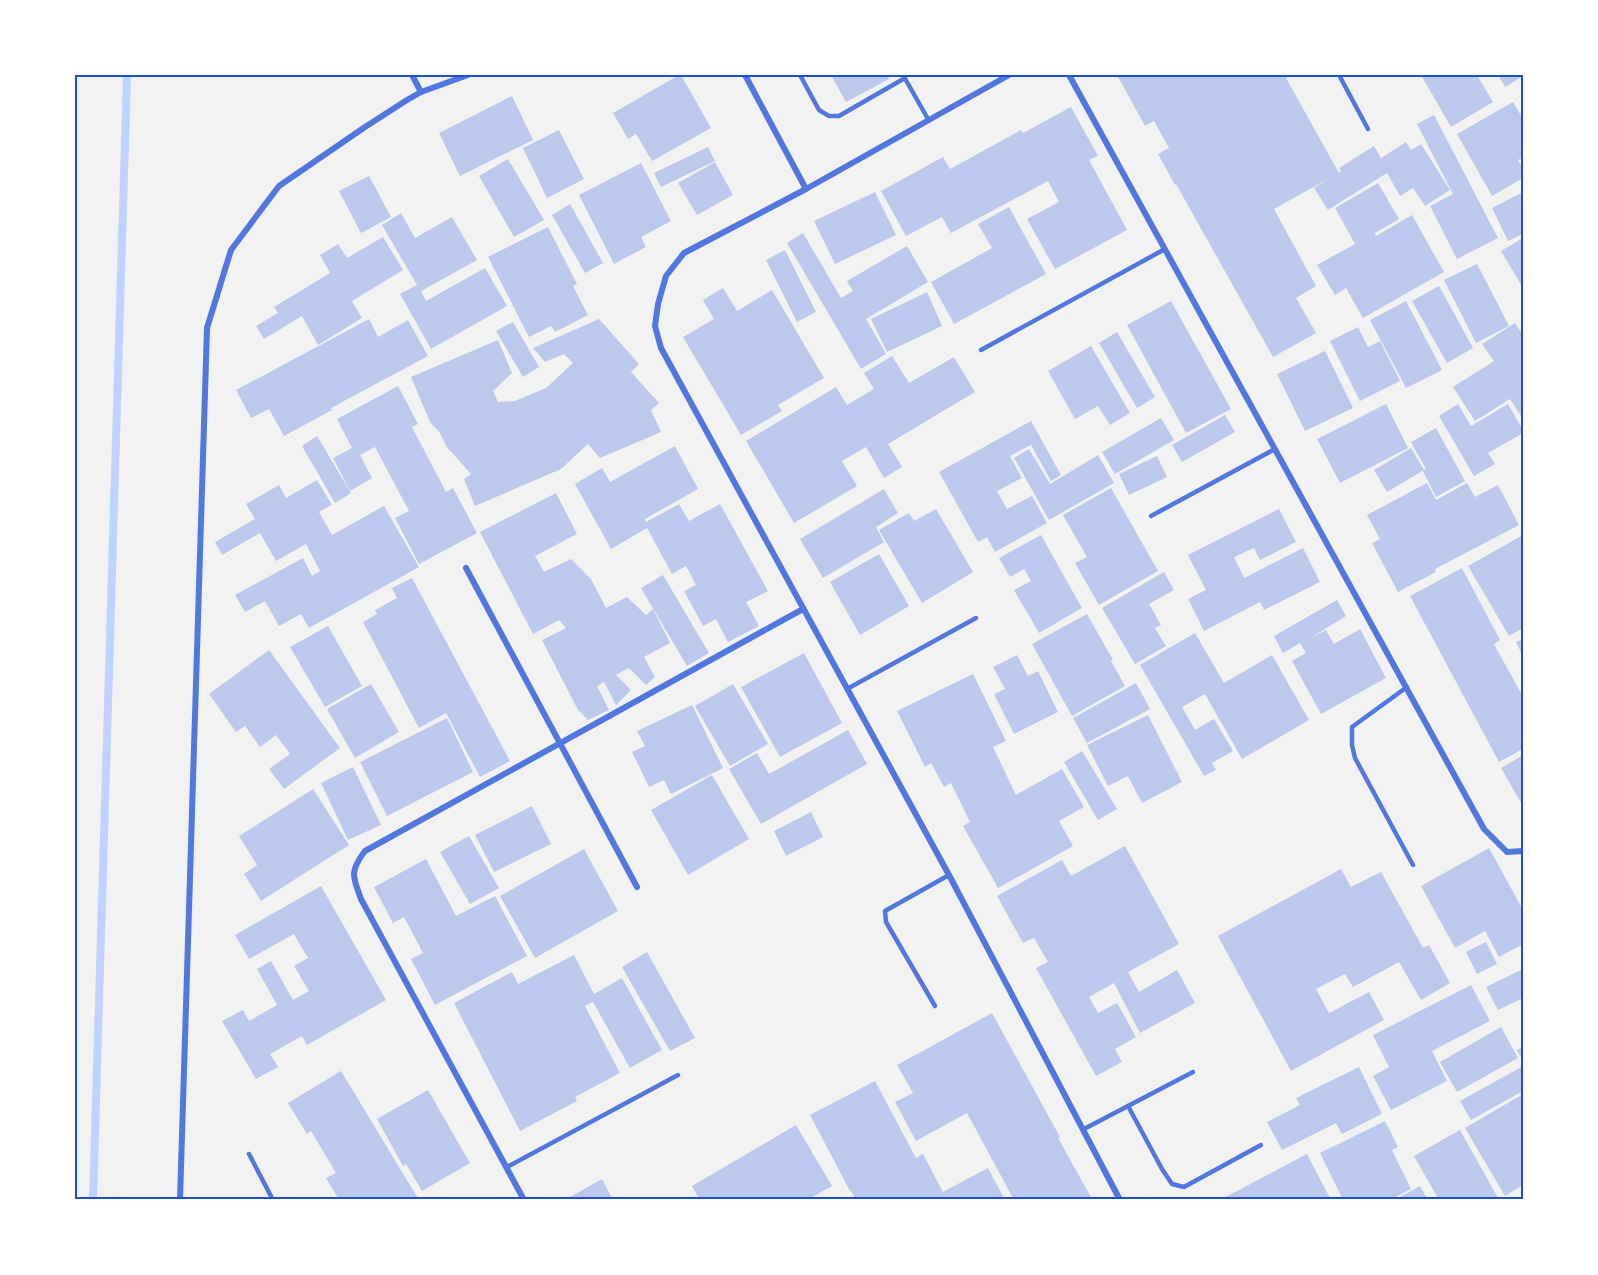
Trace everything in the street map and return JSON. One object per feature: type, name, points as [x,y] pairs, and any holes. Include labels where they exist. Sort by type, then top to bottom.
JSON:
[{"type":"street","points":[[412,75],[421,92]]},
{"type":"street","points":[[180,1200],[207,328],[231,250],[279,186],[365,126],[421,92],[468,75]]},
{"type":"street","points":[[745,75],[806,189]]},
{"type":"street","points":[[1009,75],[806,189],[684,253],[666,276],[655,326],[661,348],[949,875],[1120,1200]]},
{"type":"street","points":[[1069,75],[1484,829],[1507,852],[1523,851]]},
{"type":"street","points":[[466,568],[637,887]]},
{"type":"street","points":[[524,1200],[362,899],[353,876],[356,862],[365,851],[803,609]]},
{"type":"lane","points":[[800,75],[819,110],[829,116],[839,116],[904,76],[928,119]]},
{"type":"lane","points":[[1339,75],[1368,129]]},
{"type":"lane","points":[[981,350],[1165,249]]},
{"type":"lane","points":[[1151,516],[1275,449]]},
{"type":"lane","points":[[847,689],[976,618]]},
{"type":"lane","points":[[1407,687],[1352,727],[1352,745],[1355,758],[1413,865]]},
{"type":"lane","points":[[935,1006],[886,922],[885,911],[949,875]]},
{"type":"lane","points":[[1084,1129],[1193,1072]]},
{"type":"lane","points":[[507,1167],[678,1075]]},
{"type":"lane","points":[[1128,1106],[1172,1184],[1184,1187],[1261,1145]]},
{"type":"lane","points":[[249,1154],[273,1200]]},
{"type":"building","points":[[679,75],[711,128],[652,161],[636,134],[628,139],[613,113]]},
{"type":"building","points":[[831,75],[887,75],[889,79],[846,102]]},
{"type":"building","points":[[1117,75],[1291,75],[1286,78],[1339,173],[1341,171],[1339,168],[1374,146],[1381,158],[1406,142],[1411,150],[1421,144],[1450,190],[1425,206],[1413,188],[1400,196],[1387,173],[1328,210],[1314,188],[1326,180],[1274,209],[1316,286],[1296,298],[1316,333],[1273,357],[1158,154],[1169,148],[1154,121],[1145,126]]},
{"type":"building","points":[[1421,75],[1477,75],[1493,102],[1451,127]]},
{"type":"building","points":[[1498,75],[1523,75],[1523,76],[1505,87]]},
{"type":"building","points":[[512,96],[533,140],[460,176],[439,133]]},
{"type":"building","points":[[1513,102],[1523,119],[1523,158],[1518,160],[1523,169],[1523,178],[1492,196],[1457,134]]},
{"type":"building","points":[[1071,107],[1098,156],[1089,160],[1127,230],[1055,269],[1027,219],[1059,202],[1048,181],[951,233],[942,217],[906,236],[881,191],[943,157],[950,169],[1021,130],[1023,133]]},
{"type":"building","points":[[1434,115],[1498,238],[1457,259],[1430,206],[1453,194],[1417,124]]},
{"type":"building","points":[[559,130],[584,179],[547,198],[523,148]]},
{"type":"building","points":[[708,147],[715,161],[661,187],[654,173]]},
{"type":"building","points":[[508,159],[544,220],[514,237],[479,176]]},
{"type":"building","points":[[715,162],[733,195],[697,215],[678,183]]},
{"type":"building","points":[[641,163],[671,221],[641,237],[646,247],[614,264],[579,195]]},
{"type":"building","points":[[369,176],[391,217],[361,233],[339,191]]},
{"type":"building","points":[[1378,183],[1399,219],[1375,233],[1376,236],[1412,215],[1444,272],[1363,318],[1346,288],[1335,295],[1317,265],[1355,244],[1335,208]]},
{"type":"building","points":[[875,192],[896,235],[835,264],[814,221]]},
{"type":"building","points":[[1523,192],[1523,234],[1508,241],[1492,208]]},
{"type":"building","points":[[570,204],[603,263],[585,273],[552,215]]},
{"type":"building","points":[[1009,207],[1046,274],[954,324],[931,282],[992,248],[978,224]]},
{"type":"building","points":[[401,213],[415,238],[452,217],[477,260],[421,291],[426,301],[485,268],[507,306],[431,349],[400,294],[417,285],[382,225]]},
{"type":"building","points":[[548,227],[577,284],[573,286],[588,315],[555,332],[551,326],[529,337],[488,257]]},
{"type":"building","points":[[803,233],[841,298],[853,291],[847,281],[907,246],[928,282],[866,319],[886,354],[861,369],[787,243]]},
{"type":"building","points":[[383,237],[403,270],[352,301],[362,318],[318,345],[302,316],[264,339],[256,326],[278,313],[274,307],[330,273],[320,255],[338,244],[347,258]]},
{"type":"building","points":[[1523,238],[1523,288],[1501,251]]},
{"type":"building","points":[[785,250],[816,312],[797,322],[766,260]]},
{"type":"building","points":[[1477,264],[1509,326],[1476,343],[1444,280]]},
{"type":"building","points":[[1439,286],[1473,348],[1447,363],[1412,301]]},
{"type":"building","points":[[723,288],[737,311],[772,290],[824,378],[778,405],[782,411],[741,435],[683,337],[714,319],[703,300]]},
{"type":"building","points":[[927,292],[942,326],[887,352],[871,319]]},
{"type":"building","points":[[1171,301],[1231,409],[1186,433],[1127,325]]},
{"type":"building","points":[[1406,301],[1442,370],[1406,388],[1370,320]]},
{"type":"building","points":[[369,319],[378,337],[408,320],[428,356],[284,436],[269,409],[251,418],[236,390]]},
{"type":"building","points":[[599,319],[639,364],[631,372],[659,403],[651,410],[661,432],[600,458],[588,444],[561,469],[475,506],[464,479],[471,474],[446,446],[440,433],[430,422],[411,377],[498,340],[512,373],[493,391],[498,402],[515,401],[546,388],[573,363],[564,354],[545,362],[533,348]]},
{"type":"building","points":[[513,322],[539,367],[523,377],[496,331]]},
{"type":"building","points":[[1515,323],[1523,335],[1523,419],[1510,399],[1475,421],[1453,387],[1494,361],[1482,344]]},
{"type":"building","points":[[1358,327],[1368,347],[1380,341],[1400,381],[1360,401],[1330,341]]},
{"type":"building","points":[[1117,332],[1155,397],[1137,408],[1099,343]]},
{"type":"building","points":[[1091,346],[1130,413],[1110,425],[1098,406],[1075,419],[1048,371]]},
{"type":"building","points":[[1325,351],[1353,408],[1305,431],[1277,374]]},
{"type":"building","points":[[892,356],[909,383],[954,357],[975,392],[888,444],[902,467],[884,478],[866,447],[842,461],[857,486],[794,523],[746,441],[836,387],[847,405],[874,389],[864,373]]},
{"type":"building","points":[[398,386],[418,424],[412,427],[446,492],[453,488],[477,533],[419,564],[395,518],[409,511],[375,447],[360,455],[372,478],[350,491],[333,458],[352,448],[337,419]]},
{"type":"building","points":[[1386,404],[1408,448],[1340,483],[1317,439]]},
{"type":"building","points":[[1458,404],[1471,426],[1508,404],[1523,430],[1523,433],[1488,453],[1495,464],[1474,476],[1439,416]]},
{"type":"building","points":[[1225,415],[1235,432],[1182,462],[1172,445]]},
{"type":"building","points":[[1161,418],[1174,440],[1115,474],[1102,452]]},
{"type":"building","points":[[1031,421],[1061,475],[1051,481],[1031,445],[1010,456],[1022,478],[997,491],[1007,509],[1032,496],[1047,523],[995,552],[987,537],[978,542],[939,472]]},
{"type":"building","points":[[1436,428],[1465,481],[1436,497],[1423,471],[1426,469],[1411,442]]},
{"type":"building","points":[[317,436],[351,493],[335,503],[302,446]]},
{"type":"building","points":[[675,446],[698,489],[645,519],[646,522],[679,504],[689,521],[720,504],[768,591],[746,602],[759,626],[728,642],[716,619],[703,626],[684,591],[696,585],[686,566],[672,574],[647,528],[611,549],[575,484],[602,468],[610,482]]},
{"type":"building","points":[[1411,448],[1424,470],[1387,492],[1374,470]]},
{"type":"building","points":[[1029,449],[1050,484],[1098,455],[1114,483],[1049,520],[1014,458]]},
{"type":"building","points":[[1157,456],[1167,477],[1129,495],[1119,474]]},
{"type":"building","points":[[317,480],[332,505],[319,512],[332,535],[384,506],[419,567],[309,628],[301,614],[279,626],[265,601],[245,612],[235,595],[303,558],[312,576],[320,571],[306,544],[276,561],[260,533],[222,555],[215,542],[255,519],[246,504],[279,485],[286,498]]},
{"type":"building","points":[[1427,483],[1436,500],[1467,483],[1475,497],[1498,485],[1519,525],[1435,569],[1436,572],[1398,592],[1372,543],[1380,539],[1367,515]]},
{"type":"building","points":[[1111,488],[1158,571],[1099,605],[1075,563],[1087,557],[1063,515]]},
{"type":"building","points":[[884,489],[898,513],[876,527],[884,542],[823,578],[800,539]]},
{"type":"building","points":[[556,493],[577,534],[535,556],[544,572],[571,559],[591,579],[606,608],[627,597],[646,615],[653,609],[670,643],[644,657],[655,677],[646,685],[629,668],[616,675],[631,690],[616,705],[604,682],[597,686],[609,710],[588,720],[578,710],[542,640],[566,628],[559,620],[533,634],[480,532]]},
{"type":"building","points":[[936,509],[973,572],[922,603],[879,530],[909,513],[914,521]]},
{"type":"building","points":[[1279,509],[1296,542],[1260,560],[1254,548],[1234,557],[1244,578],[1303,548],[1320,582],[1264,610],[1260,602],[1204,631],[1188,599],[1206,590],[1188,555]]},
{"type":"building","points":[[1041,535],[1082,608],[1039,633],[1014,590],[1031,581],[1024,569],[1010,577],[999,558]]},
{"type":"building","points":[[1523,535],[1523,628],[1509,636],[1468,566]]},
{"type":"building","points":[[879,554],[909,606],[860,635],[830,582]]},
{"type":"building","points":[[1462,568],[1500,640],[1494,644],[1523,697],[1523,749],[1499,762],[1410,596]]},
{"type":"building","points":[[1164,572],[1174,590],[1149,604],[1161,625],[1155,628],[1166,646],[1135,664],[1102,608]]},
{"type":"building","points":[[663,575],[709,653],[687,666],[641,588]]},
{"type":"building","points":[[412,578],[510,761],[480,777],[446,713],[419,728],[363,622],[377,614],[375,610],[397,598],[392,588]]},
{"type":"building","points":[[1337,600],[1346,616],[1309,639],[1326,630],[1334,644],[1360,629],[1386,678],[1321,714],[1292,661],[1306,653],[1300,643],[1283,653],[1274,636]]},
{"type":"building","points":[[1087,614],[1125,686],[1072,716],[1032,644]]},
{"type":"building","points":[[328,626],[362,686],[325,707],[290,647]]},
{"type":"building","points":[[1195,633],[1224,683],[1272,655],[1309,720],[1242,759],[1205,694],[1182,707],[1195,730],[1214,719],[1233,751],[1212,763],[1216,770],[1204,776],[1140,665]]},
{"type":"building","points":[[1523,639],[1523,656],[1516,642]]},
{"type":"building","points":[[269,650],[340,748],[284,789],[269,769],[290,754],[276,735],[260,747],[245,726],[236,732],[209,694]]},
{"type":"building","points":[[804,653],[842,723],[780,757],[741,687]]},
{"type":"building","points":[[1017,655],[1028,676],[1038,671],[1058,712],[1014,734],[994,694],[1005,689],[993,667]]},
{"type":"building","points":[[973,674],[1006,741],[993,747],[1016,795],[1062,769],[1084,807],[1059,821],[1073,846],[998,888],[963,826],[970,822],[951,783],[944,787],[931,763],[925,767],[897,711]]},
{"type":"building","points":[[1136,683],[1150,709],[1087,743],[1073,718]]},
{"type":"building","points":[[371,684],[399,732],[355,758],[327,709]]},
{"type":"building","points":[[733,684],[768,744],[730,766],[695,706]]},
{"type":"building","points":[[692,705],[723,768],[671,794],[664,780],[649,787],[632,752],[645,746],[637,731]]},
{"type":"building","points":[[1148,715],[1182,782],[1142,803],[1128,776],[1108,786],[1087,745]]},
{"type":"building","points":[[447,718],[473,772],[387,816],[360,762]]},
{"type":"building","points":[[848,730],[867,764],[761,824],[729,769],[757,753],[769,774]]},
{"type":"building","points":[[1082,751],[1117,809],[1098,820],[1064,762]]},
{"type":"building","points":[[1523,755],[1523,806],[1501,768]]},
{"type":"building","points":[[353,767],[381,825],[348,840],[321,783]]},
{"type":"building","points":[[712,775],[749,839],[688,875],[651,810]]},
{"type":"building","points":[[313,789],[349,845],[261,901],[244,874],[257,865],[239,836]]},
{"type":"building","points":[[532,806],[551,844],[494,872],[475,835]]},
{"type":"building","points":[[811,812],[823,837],[786,856],[774,831]]},
{"type":"building","points":[[469,836],[499,888],[470,904],[440,852]]},
{"type":"building","points":[[1125,846],[1179,944],[1128,972],[1139,992],[1177,970],[1195,1003],[1140,1033],[1114,983],[1089,997],[1098,1013],[1117,1003],[1136,1037],[1115,1049],[1122,1062],[1096,1076],[1036,968],[1048,962],[1034,938],[1023,943],[997,896],[1062,860],[1071,876]]},
{"type":"building","points":[[1489,848],[1523,910],[1523,944],[1499,957],[1485,931],[1455,948],[1421,886]]},
{"type":"building","points":[[584,849],[618,911],[535,958],[500,896]]},
{"type":"building","points":[[426,859],[456,916],[495,896],[527,956],[435,1005],[411,959],[423,953],[404,917],[393,923],[374,887]]},
{"type":"building","points":[[1341,869],[1351,887],[1381,872],[1423,948],[1429,945],[1450,983],[1421,1000],[1399,962],[1353,987],[1345,974],[1316,989],[1329,1013],[1369,992],[1384,1020],[1291,1071],[1218,936]]},
{"type":"building","points":[[321,886],[386,1000],[307,1045],[302,1036],[270,1054],[278,1067],[256,1079],[222,1021],[243,1010],[249,1021],[277,1005],[257,969],[271,961],[293,1000],[309,991],[294,966],[308,958],[294,934],[249,959],[235,935]]},
{"type":"building","points":[[1486,942],[1497,964],[1477,974],[1466,952]]},
{"type":"building","points":[[647,952],[695,1038],[670,1051],[622,967]]},
{"type":"building","points":[[574,955],[594,994],[622,978],[662,1050],[630,1068],[593,1002],[585,1006],[620,1073],[575,1097],[577,1101],[520,1131],[454,1003],[512,972],[518,984]]},
{"type":"building","points":[[1523,969],[1523,1002],[1521,999],[1498,1010],[1486,987]]},
{"type":"building","points":[[1471,985],[1490,1021],[1432,1051],[1447,1081],[1391,1110],[1373,1076],[1389,1067],[1373,1035]]},
{"type":"building","points":[[992,1013],[1092,1199],[1014,1200],[967,1113],[916,1141],[895,1102],[913,1093],[897,1065]]},
{"type":"building","points":[[1501,1027],[1518,1058],[1457,1092],[1440,1062]]},
{"type":"building","points":[[1523,1047],[1523,1062],[1517,1050]]},
{"type":"building","points":[[1523,1066],[1523,1091],[1471,1120],[1460,1101]]},
{"type":"building","points":[[1359,1067],[1382,1114],[1342,1134],[1336,1123],[1282,1150],[1267,1122],[1300,1105],[1296,1098]]},
{"type":"building","points":[[341,1071],[419,1200],[339,1200],[326,1178],[336,1173],[311,1131],[307,1134],[288,1103]]},
{"type":"building","points":[[875,1081],[916,1158],[923,1154],[943,1192],[988,1168],[1005,1200],[856,1200],[810,1115]]},
{"type":"building","points":[[428,1090],[470,1163],[422,1191],[406,1164],[403,1166],[377,1119]]},
{"type":"building","points":[[1523,1094],[1523,1185],[1505,1196],[1465,1128]]},
{"type":"building","points":[[1385,1121],[1398,1147],[1392,1150],[1411,1189],[1389,1200],[1343,1200],[1320,1153]]},
{"type":"building","points":[[796,1125],[832,1186],[807,1200],[700,1200],[692,1186]]},
{"type":"building","points":[[1460,1130],[1498,1198],[1495,1200],[1439,1200],[1414,1156]]},
{"type":"building","points":[[1307,1154],[1331,1200],[1220,1200]]},
{"type":"building","points":[[602,1179],[613,1200],[565,1200]]},
{"type":"building","points":[[1420,1186],[1428,1200],[1395,1200]]},
{"type":"waterway","points":[[93,1200],[127,75]]}]
